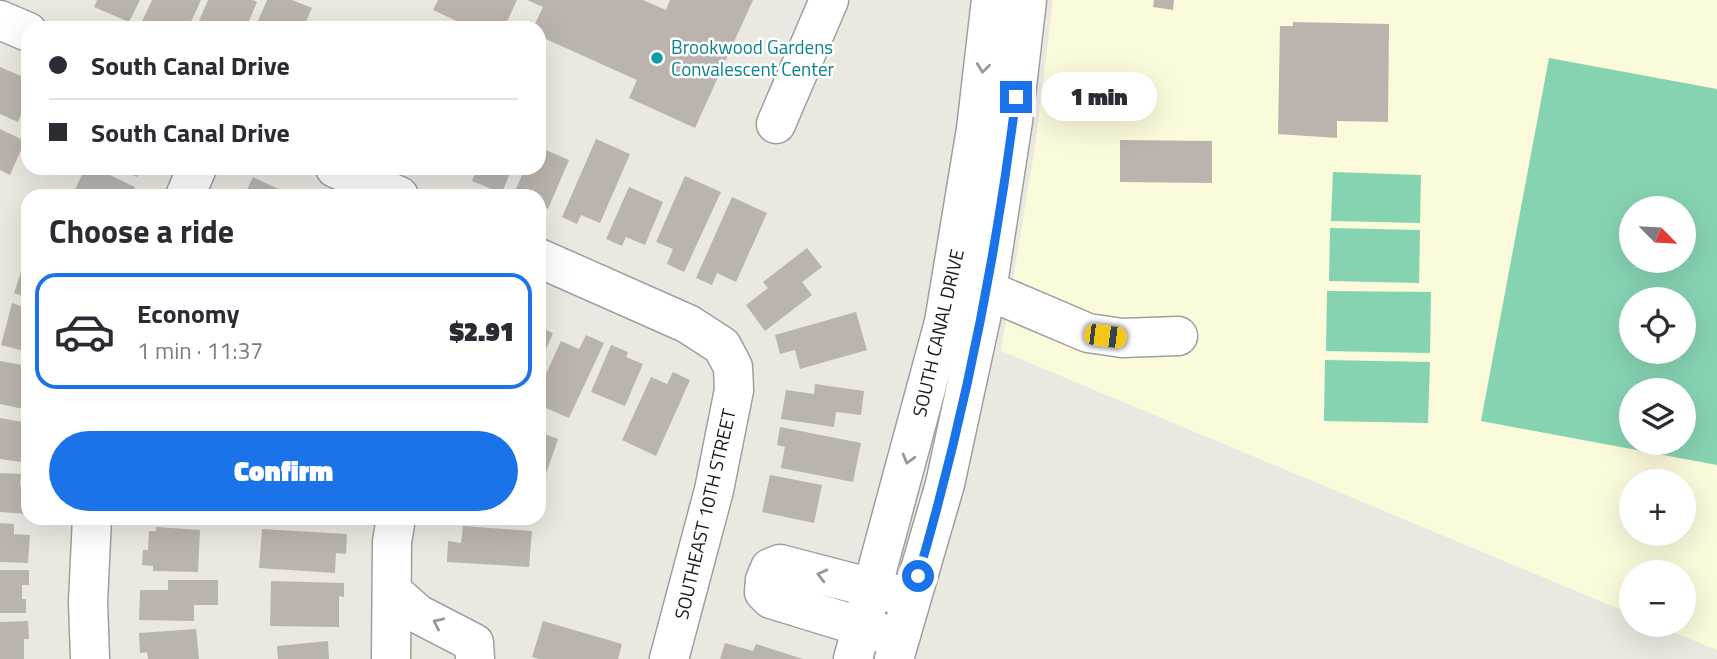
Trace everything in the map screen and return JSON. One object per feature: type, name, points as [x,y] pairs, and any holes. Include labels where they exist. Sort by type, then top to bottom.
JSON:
[{"type":"street","points":[[776,124],[829,0]]},
{"type":"street","name":"SOUTH CANAL DRIVE","points":[[857,644],[944,322],[976,129],[991,0]]},
{"type":"street","name":"SOUTH CANAL DRIVE","points":[[897,649],[945,484],[987,290],[1013,121],[1027,0]]},
{"type":"street","points":[[0,20],[21,29]]},
{"type":"street","points":[[351,175],[383,189]]},
{"type":"street","name":"SOUTHEAST 10TH STREET","points":[[546,261],[688,324],[722,346],[733,367],[734,390],[714,490],[669,659]]},
{"type":"street","points":[[987,290],[1088,333],[1122,338],[1178,337]]},
{"type":"street","points":[[90,659],[92,525]]},
{"type":"street","points":[[391,659],[392,542],[395,525]]},
{"type":"street","points":[[897,649],[857,644],[771,599],[764,592],[765,580],[770,568],[780,564],[912,599]]},
{"type":"street","points":[[392,591],[418,614],[474,643],[475,659]]},
{"type":"shaded area","points":[[1053,0],[1717,0],[1717,650],[1685,637],[1696,637],[1696,560],[1619,560],[1619,609],[1001,351],[1035,147]]},
{"type":"green space","points":[[1549,58],[1717,89],[1717,465],[1663,455],[1696,455],[1696,378],[1619,378],[1619,447],[1481,421]]},
{"type":"green space","points":[[1333,172],[1421,175],[1420,223],[1331,221]]},
{"type":"green space","points":[[1330,228],[1420,230],[1419,283],[1329,281]]},
{"type":"green space","points":[[1327,291],[1431,292],[1430,353],[1326,351]]},
{"type":"green space","points":[[1325,360],[1430,362],[1428,423],[1324,421]]},
{"type":"building","points":[[97,0],[140,0],[130,21],[94,7]]},
{"type":"building","points":[[152,0],[201,0],[191,21],[142,21]]},
{"type":"building","points":[[208,0],[257,2],[249,21],[199,21]]},
{"type":"building","points":[[267,0],[292,0],[312,8],[306,21],[258,21]]},
{"type":"building","points":[[438,0],[517,0],[507,21],[457,21],[433,10]]},
{"type":"building","name":"Brookwood Gardens Convalescent Center","points":[[527,0],[643,0],[666,10],[670,0],[753,0],[695,128],[629,98],[637,80],[546,39],[546,21],[536,21],[543,7]]},
{"type":"building","points":[[1154,0],[1174,0],[1173,10],[1153,7]]},
{"type":"building","points":[[1293,22],[1389,24],[1388,122],[1337,121],[1337,138],[1278,134],[1280,26],[1293,26]]},
{"type":"building","points":[[0,67],[21,76],[21,115],[18,122],[0,114]]},
{"type":"building","points":[[0,129],[21,139],[21,150],[10,175],[0,170]]},
{"type":"building","points":[[596,139],[630,154],[600,223],[581,215],[577,224],[562,217]]},
{"type":"building","points":[[1120,140],[1212,141],[1212,183],[1120,182]]},
{"type":"building","points":[[546,150],[569,160],[548,209],[546,189],[516,189],[522,175],[546,175]]},
{"type":"building","points":[[82,175],[110,175],[135,187],[134,189],[75,189]]},
{"type":"building","points":[[474,175],[509,175],[504,189],[492,189],[472,181]]},
{"type":"building","points":[[685,176],[721,192],[684,272],[667,264],[673,249],[656,242]]},
{"type":"building","points":[[253,177],[278,189],[247,189]]},
{"type":"building","points":[[629,187],[663,202],[645,245],[626,237],[622,246],[606,239]]},
{"type":"building","points":[[732,197],[767,213],[736,282],[717,273],[712,285],[696,278]]},
{"type":"building","points":[[807,248],[822,267],[802,282],[812,295],[765,331],[746,305],[768,288],[763,282]]},
{"type":"building","points":[[21,272],[21,296],[14,293]]},
{"type":"building","points":[[12,303],[21,306],[21,350],[1,345]]},
{"type":"building","points":[[856,312],[867,350],[800,369],[795,350],[780,354],[775,335]]},
{"type":"building","points":[[546,330],[553,333],[546,350]]},
{"type":"building","points":[[586,335],[604,343],[569,418],[546,408],[546,374],[561,341],[579,349]]},
{"type":"building","points":[[611,345],[628,352],[626,357],[643,364],[625,406],[591,392]]},
{"type":"building","points":[[0,361],[21,365],[21,408],[0,404]]},
{"type":"building","points":[[673,372],[690,380],[656,456],[622,440],[651,377],[667,384]]},
{"type":"building","points":[[815,384],[864,391],[861,415],[836,412],[834,427],[781,419],[786,390],[814,394]]},
{"type":"building","points":[[0,418],[21,422],[21,462],[0,459]]},
{"type":"building","points":[[780,427],[861,443],[853,482],[781,468],[785,447],[777,445]]},
{"type":"building","points":[[546,435],[558,439],[546,474]]},
{"type":"building","points":[[0,473],[21,474],[21,514],[0,512]]},
{"type":"building","points":[[770,475],[822,485],[814,523],[762,512]]},
{"type":"building","points":[[0,523],[14,524],[14,534],[30,535],[28,563],[0,562]]},
{"type":"building","points":[[463,526],[532,531],[529,567],[447,562],[448,541],[461,543]]},
{"type":"building","points":[[156,527],[200,530],[198,572],[153,571],[153,566],[142,565],[143,550],[148,550],[149,531],[156,531]]},
{"type":"building","points":[[262,529],[347,534],[346,554],[336,553],[335,573],[259,568]]},
{"type":"building","points":[[0,570],[29,570],[29,585],[22,585],[26,613],[0,613]]},
{"type":"building","points":[[168,580],[218,580],[218,605],[194,605],[194,621],[139,620],[140,590],[168,590]]},
{"type":"building","points":[[271,581],[344,583],[344,597],[339,596],[339,627],[270,626]]},
{"type":"building","points":[[28,621],[29,639],[24,639],[24,659],[0,659],[0,622]]},
{"type":"building","points":[[543,621],[622,644],[618,659],[532,657]]},
{"type":"building","points":[[196,629],[199,659],[148,659],[147,652],[140,653],[139,633]]},
{"type":"building","points":[[328,641],[329,659],[278,659],[277,646]]},
{"type":"building","points":[[725,643],[753,651],[756,644],[803,659],[720,659]]},
{"type":"place","name":"Brookwood Gardens Convalescent Center","points":[[657,58]]},
{"type":"route","points":[[918,576],[945,484],[987,290],[1016,97]]}]
